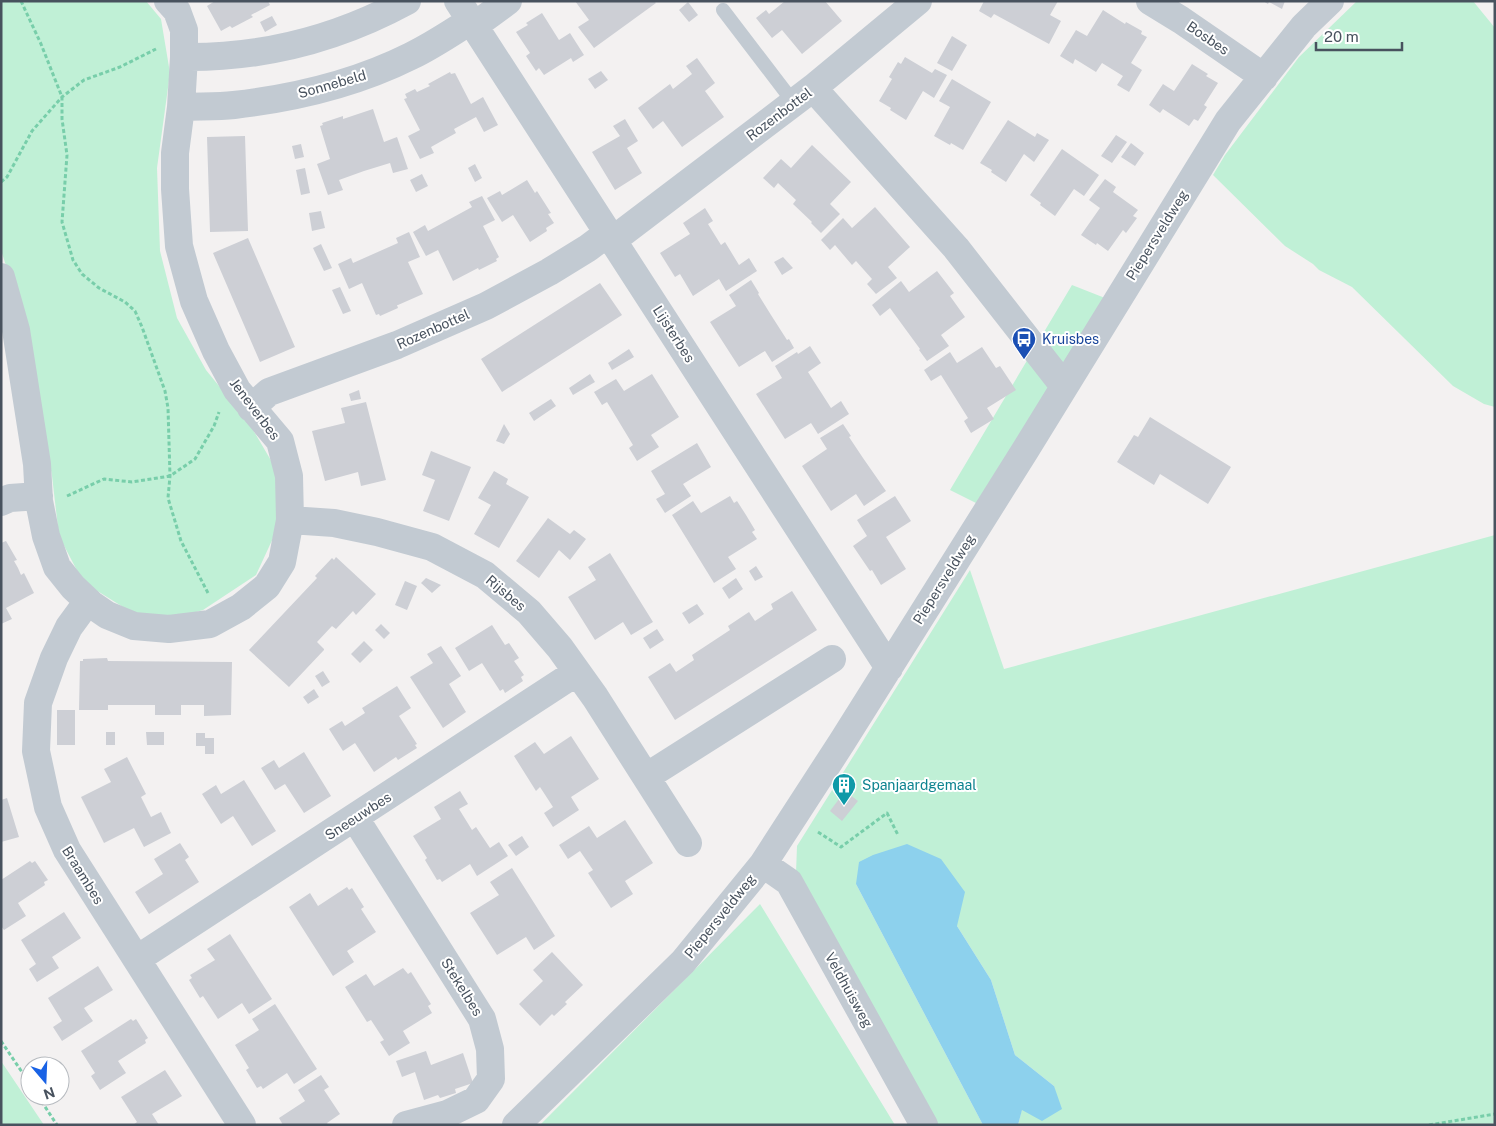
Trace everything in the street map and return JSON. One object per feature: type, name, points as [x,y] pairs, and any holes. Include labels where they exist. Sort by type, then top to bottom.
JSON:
[{"type":"street","name":"Jeneverbes","points":[[3,288],[16,330],[38,464],[39,496],[46,536],[57,567],[73,587],[107,615],[134,626],[169,630],[210,624],[242,606],[267,586],[282,562],[290,520],[289,476],[280,440],[246,401],[216,351],[194,300],[180,246],[175,189],[175,162],[181,107],[184,30],[177,12],[168,1]]},
{"type":"street","points":[[184,48],[218,57],[291,47],[380,16],[407,1]]},
{"type":"street","name":"Sonnebeld","points":[[181,107],[232,105],[271,100],[318,90],[368,74],[410,57],[442,39],[467,16],[508,1]]},
{"type":"street","name":"Rozenbottel","points":[[246,401],[398,345],[486,306],[610,237],[804,95],[918,1]]},
{"type":"street","name":"Bosbes","points":[[1150,1],[1264,77]]},
{"type":"street","name":"Piepersveldweg","points":[[516,1125],[683,962],[763,864],[889,668],[1228,121],[1304,26],[1330,1]]},
{"type":"street","name":"Lijsterbes","points":[[467,16],[889,668]]},
{"type":"street","points":[[804,95],[956,248],[1064,386]]},
{"type":"street","points":[[1,502],[10,498],[39,496]]},
{"type":"street","name":"Rijsbes","points":[[290,520],[334,523],[377,532],[432,548],[485,575],[529,612],[560,648],[595,697],[688,843]]},
{"type":"street","name":"Braambes","points":[[88,601],[69,626],[54,658],[38,703],[36,750],[48,807],[67,850],[242,1125]]},
{"type":"street","points":[[646,777],[832,659]]},
{"type":"street","name":"Sneeuwbes","points":[[137,959],[577,672]]},
{"type":"street","name":"Stekelbes","points":[[355,818],[482,1018],[490,1049],[491,1079],[476,1100],[447,1114],[406,1125]]},
{"type":"street","name":"Veldhuisweg","points":[[763,864],[789,882],[924,1125]]},
{"type":"lane","points":[[723,10],[804,95]]},
{"type":"path","points":[[21,1],[62,97],[62,119],[67,155],[62,222],[67,239],[74,260],[82,274],[99,288],[125,302],[135,311],[165,390],[168,408],[170,476],[168,498],[181,541],[221,618]]},
{"type":"path","points":[[1,182],[6,177],[32,131],[62,97],[84,80],[148,53],[184,48]]},
{"type":"path","points":[[39,496],[68,496],[104,479],[132,482],[170,476],[195,458],[214,426],[218,413],[225,404],[246,401]]},
{"type":"path","points":[[794,816],[841,847],[887,813],[898,835]]},
{"type":"path","points":[[1,1041],[20,1069]]},
{"type":"path","points":[[45,1106],[57,1125]]},
{"type":"path","points":[[1429,1125],[1495,1114]]},
{"type":"green space","points":[[1,1],[146,1],[161,19],[170,73],[157,168],[160,251],[177,318],[206,370],[249,423],[276,469],[280,523],[256,575],[203,610],[172,619],[131,612],[83,582],[59,536],[52,476],[28,335],[1,250]]},
{"type":"green space","points":[[1357,1],[1473,1],[1495,28],[1495,407],[1484,404],[1453,386],[1352,287],[1319,270],[1285,246],[1213,175],[1225,155],[1299,57]]},
{"type":"green space","points":[[1072,285],[1105,298],[978,504],[950,490]]},
{"type":"green space","points":[[1495,535],[1495,1123],[1484,1125],[1018,1125],[1022,1109],[1054,1086],[1015,1055],[991,980],[957,926],[856,884],[983,1125],[937,1125],[796,873],[797,846],[970,570],[1004,669]]},
{"type":"green space","points":[[760,904],[895,1125],[540,1125]]},
{"type":"green space","points":[[1,1061],[20,1089],[20,1106],[31,1106],[44,1125],[1,1125]]},
{"type":"water","points":[[907,844],[941,859],[965,892],[957,926],[991,980],[1015,1055],[1054,1086],[1062,1109],[1042,1121],[1022,1110],[1018,1125],[983,1125],[856,884],[859,862],[873,855]]},
{"type":"building","points":[[215,1],[268,1],[270,5],[251,15],[253,17],[232,28],[230,26],[221,31],[207,6]]},
{"type":"building","points":[[575,1],[654,1],[656,3],[594,48],[578,27],[589,20]]},
{"type":"building","points":[[785,1],[825,1],[842,21],[802,54],[782,30],[772,38],[756,18],[766,10],[769,14]]},
{"type":"building","points":[[984,1],[1058,1],[1050,15],[1061,21],[1049,44],[994,14],[991,18],[979,11]]},
{"type":"building","points":[[1263,1],[1285,1],[1282,9]]},
{"type":"building","points":[[688,2],[698,15],[689,22],[679,10]]},
{"type":"building","points":[[1103,10],[1125,24],[1126,22],[1142,31],[1141,34],[1147,37],[1131,63],[1142,70],[1129,92],[1117,85],[1123,76],[1102,63],[1096,72],[1075,59],[1073,64],[1060,56],[1076,30],[1087,36]]},
{"type":"building","points":[[542,13],[559,40],[570,33],[584,55],[573,62],[571,58],[544,75],[539,68],[536,71],[526,56],[530,53],[516,32]]},
{"type":"building","points":[[272,16],[277,25],[265,32],[260,22]]},
{"type":"building","points":[[952,36],[967,45],[952,71],[937,63]]},
{"type":"building","points":[[905,57],[932,73],[935,69],[947,75],[934,98],[923,91],[906,120],[879,101],[892,79],[889,77],[898,62],[901,64]]},
{"type":"building","points":[[697,58],[715,83],[705,91],[724,117],[682,147],[663,121],[653,129],[638,108],[670,84],[673,89],[692,74],[686,66]]},
{"type":"building","points":[[1192,64],[1218,83],[1204,105],[1207,107],[1198,121],[1194,119],[1189,126],[1163,109],[1160,113],[1149,105],[1163,84],[1174,91]]},
{"type":"building","points":[[601,71],[608,80],[595,89],[588,79]]},
{"type":"building","points":[[450,72],[451,74],[455,73],[471,104],[483,97],[498,125],[484,132],[476,117],[454,129],[456,133],[431,147],[434,153],[420,159],[408,136],[420,130],[404,99],[407,98],[405,94],[415,89],[417,92],[430,86],[428,84]]},
{"type":"building","points":[[952,79],[991,102],[963,150],[934,136],[950,107],[939,101]]},
{"type":"building","points":[[373,109],[384,142],[397,137],[408,169],[393,173],[390,163],[364,171],[339,180],[343,190],[328,195],[317,164],[330,159],[320,126],[323,125],[322,123],[343,116],[343,119]]},
{"type":"building","points":[[625,119],[638,141],[627,148],[642,173],[615,190],[592,152],[620,136],[613,126]]},
{"type":"building","points":[[1008,120],[1035,137],[1037,133],[1049,140],[1034,162],[1024,154],[1006,182],[980,163]]},
{"type":"building","points":[[1116,135],[1127,142],[1112,163],[1101,156]]},
{"type":"building","points":[[245,136],[248,231],[210,232],[207,137]]},
{"type":"building","points":[[1131,143],[1144,153],[1135,166],[1121,157]]},
{"type":"building","points":[[301,144],[304,157],[295,159],[292,146]]},
{"type":"building","points":[[812,145],[851,182],[830,204],[840,214],[821,233],[793,204],[796,200],[778,183],[774,188],[763,178],[781,159],[791,168]]},
{"type":"building","points":[[1062,149],[1099,175],[1084,196],[1074,189],[1055,216],[1030,195]]},
{"type":"building","points":[[475,164],[482,178],[475,182],[468,168]]},
{"type":"building","points":[[305,168],[310,193],[301,195],[296,170]]},
{"type":"building","points":[[422,174],[428,186],[416,192],[410,180]]},
{"type":"building","points":[[1105,179],[1116,187],[1113,192],[1138,210],[1133,216],[1137,218],[1126,233],[1123,230],[1108,251],[1081,235],[1100,208],[1089,200]]},
{"type":"building","points":[[527,180],[535,193],[537,191],[551,213],[548,214],[554,223],[546,228],[547,231],[530,242],[513,215],[502,222],[487,198],[500,191],[502,195]]},
{"type":"building","points":[[482,196],[495,220],[483,226],[499,257],[496,259],[497,261],[453,281],[438,250],[426,256],[413,232],[425,225],[428,231],[472,207],[469,202]]},
{"type":"building","points":[[875,207],[910,247],[888,267],[897,278],[876,294],[867,284],[872,279],[856,261],[852,265],[835,245],[830,250],[821,240],[843,218],[852,228]]},
{"type":"building","points":[[705,208],[713,221],[708,224],[721,245],[725,242],[739,265],[749,258],[757,271],[726,291],[719,279],[693,296],[680,274],[675,277],[660,253],[690,234],[683,223]]},
{"type":"building","points":[[321,211],[325,228],[312,231],[309,213]]},
{"type":"building","points":[[409,232],[420,257],[408,262],[423,294],[397,305],[398,308],[380,316],[379,314],[376,315],[362,283],[349,289],[338,264],[351,258],[353,263],[398,243],[396,238]]},
{"type":"building","points":[[248,238],[295,347],[260,362],[213,253]]},
{"type":"building","points":[[321,244],[332,268],[324,271],[313,248]]},
{"type":"building","points":[[783,257],[793,268],[782,275],[774,262]]},
{"type":"building","points":[[937,271],[954,293],[950,296],[965,317],[941,335],[949,346],[927,361],[890,308],[880,316],[872,305],[901,281],[909,292]]},
{"type":"building","points":[[751,280],[771,315],[794,348],[772,362],[765,351],[739,367],[710,322],[736,306],[729,295]]},
{"type":"building","points":[[600,283],[622,315],[502,392],[481,359]]},
{"type":"building","points":[[340,287],[351,311],[343,314],[332,290]]},
{"type":"building","points":[[810,346],[821,363],[808,372],[831,408],[841,401],[849,414],[818,434],[811,423],[785,439],[756,394],[782,378],[775,366]]},
{"type":"building","points":[[982,347],[996,368],[1000,366],[1016,390],[987,408],[994,419],[971,433],[964,421],[968,418],[941,375],[931,381],[924,370],[950,352],[957,363]]},
{"type":"building","points":[[629,349],[634,357],[612,370],[608,363]]},
{"type":"building","points":[[590,374],[595,382],[573,395],[569,388]]},
{"type":"building","points":[[652,374],[679,417],[651,435],[659,447],[637,461],[629,448],[633,445],[607,402],[602,405],[594,392],[616,379],[624,391]]},
{"type":"building","points":[[359,390],[361,399],[351,401],[349,394]]},
{"type":"building","points":[[551,399],[556,406],[534,421],[529,413]]},
{"type":"building","points":[[366,402],[386,480],[361,486],[358,472],[325,481],[312,431],[345,423],[341,408]]},
{"type":"building","points":[[1150,417],[1231,467],[1208,504],[1160,474],[1154,485],[1117,462],[1134,435],[1138,437]]},
{"type":"building","points":[[504,424],[510,434],[504,444],[496,441]]},
{"type":"building","points":[[843,424],[851,436],[849,437],[886,491],[864,506],[856,494],[831,511],[802,466],[827,449],[820,438]]},
{"type":"building","points":[[697,443],[711,467],[683,484],[691,496],[665,513],[656,499],[665,494],[651,471]]},
{"type":"building","points":[[431,451],[471,467],[449,521],[423,511],[435,480],[422,475]]},
{"type":"building","points":[[494,471],[508,479],[506,484],[529,497],[499,548],[474,534],[491,505],[478,498]]},
{"type":"building","points":[[730,496],[734,503],[737,501],[746,515],[755,530],[752,532],[757,539],[728,557],[736,569],[714,583],[672,515],[693,501],[701,513]]},
{"type":"building","points":[[895,496],[911,521],[886,537],[906,569],[881,585],[853,546],[867,536],[857,520]]},
{"type":"building","points":[[548,518],[570,534],[574,530],[586,539],[570,560],[559,550],[539,578],[516,561]]},
{"type":"building","points":[[6,541],[17,560],[14,561],[21,575],[24,573],[34,593],[6,608],[12,619],[1,624],[1,543]]},
{"type":"building","points":[[610,553],[653,622],[631,635],[623,622],[595,640],[568,597],[596,580],[588,567]]},
{"type":"building","points":[[336,557],[376,594],[356,615],[353,611],[336,629],[332,626],[317,642],[324,650],[289,687],[249,650],[317,578],[315,576],[332,558],[334,560]]},
{"type":"building","points":[[756,566],[763,577],[755,581],[749,571]]},
{"type":"building","points":[[426,578],[441,585],[432,593],[421,583]]},
{"type":"building","points":[[736,578],[743,589],[729,599],[722,588]]},
{"type":"building","points":[[405,581],[417,586],[407,610],[395,605]]},
{"type":"building","points":[[792,591],[817,630],[675,720],[648,677],[670,663],[676,672],[694,660],[692,655],[730,630],[728,626],[749,612],[755,621],[773,609],[771,604]]},
{"type":"building","points":[[697,604],[704,614],[689,624],[682,613]]},
{"type":"building","points":[[381,624],[390,633],[384,639],[375,630]]},
{"type":"building","points":[[492,625],[505,645],[509,643],[519,658],[514,661],[524,675],[521,677],[523,681],[505,693],[503,689],[500,691],[482,663],[469,671],[455,648]]},
{"type":"building","points":[[657,629],[664,640],[650,649],[643,638]]},
{"type":"building","points":[[364,641],[373,650],[360,663],[351,654]]},
{"type":"building","points":[[441,646],[461,676],[449,684],[466,712],[443,728],[410,677],[433,663],[427,654]]},
{"type":"building","points":[[107,658],[108,661],[232,662],[231,715],[204,716],[204,705],[181,705],[181,715],[155,715],[155,705],[108,705],[108,710],[79,710],[80,661],[83,661],[83,659]]},
{"type":"building","points":[[323,671],[330,682],[322,687],[315,676]]},
{"type":"building","points":[[397,686],[411,708],[399,716],[417,744],[415,745],[417,748],[398,760],[396,757],[374,772],[355,743],[343,751],[329,729],[342,721],[345,726],[365,713],[362,708]]},
{"type":"building","points":[[314,689],[319,697],[308,704],[303,697]]},
{"type":"building","points":[[57,710],[75,710],[75,745],[57,745]]},
{"type":"building","points":[[106,732],[115,732],[115,745],[106,745]]},
{"type":"building","points":[[146,732],[164,732],[164,745],[147,745]]},
{"type":"building","points":[[196,733],[205,733],[205,738],[214,738],[214,754],[205,754],[205,746],[196,746]]},
{"type":"building","points":[[571,736],[599,779],[571,797],[579,810],[553,827],[544,813],[553,807],[540,787],[536,791],[514,756],[535,742],[544,754]]},
{"type":"building","points":[[304,752],[331,796],[304,813],[285,784],[275,790],[261,768],[274,760],[279,768]]},
{"type":"building","points":[[127,757],[146,794],[141,797],[151,817],[161,812],[171,833],[144,847],[134,828],[104,843],[81,797],[111,782],[104,769]]},
{"type":"building","points":[[244,780],[276,831],[252,846],[233,816],[221,824],[202,794],[216,785],[221,794]]},
{"type":"building","points":[[460,791],[468,804],[459,809],[472,830],[476,827],[490,848],[499,842],[508,856],[477,876],[470,864],[442,882],[440,879],[437,880],[425,860],[427,858],[413,836],[441,819],[434,807]]},
{"type":"building","name":"Spanjaardgemaal","points":[[845,791],[858,801],[842,821],[830,811]]},
{"type":"building","points":[[7,798],[19,837],[1,842],[1,800]]},
{"type":"building","points":[[625,820],[653,863],[625,881],[633,894],[611,908],[588,873],[593,870],[580,851],[568,859],[559,845],[589,826],[597,838]]},
{"type":"building","points":[[522,836],[529,847],[516,856],[508,845]]},
{"type":"building","points":[[180,843],[189,857],[185,860],[199,882],[149,914],[135,892],[163,874],[154,859]]},
{"type":"building","points":[[30,861],[32,863],[35,861],[48,880],[44,882],[45,885],[18,903],[26,916],[4,930],[1,926],[1,880]]},
{"type":"building","points":[[512,868],[555,936],[534,950],[526,937],[497,955],[470,913],[499,895],[490,882]]},
{"type":"building","points":[[347,887],[349,890],[352,888],[364,907],[361,909],[376,932],[347,951],[354,962],[333,976],[289,907],[310,893],[318,906]]},
{"type":"building","points":[[64,912],[81,938],[52,957],[59,968],[37,982],[29,969],[36,964],[21,940]]},
{"type":"building","points":[[230,934],[272,999],[249,1014],[242,1003],[218,1019],[203,996],[200,998],[189,980],[192,978],[190,975],[215,960],[207,949]]},
{"type":"building","points":[[552,952],[583,985],[565,1002],[567,1004],[554,1016],[552,1014],[540,1026],[519,1004],[543,981],[533,970]]},
{"type":"building","points":[[98,966],[113,990],[84,1008],[93,1021],[62,1041],[53,1027],[62,1021],[48,998]]},
{"type":"building","points":[[403,968],[408,974],[411,972],[431,1004],[428,1006],[432,1013],[403,1031],[410,1043],[389,1056],[380,1042],[384,1040],[371,1020],[367,1022],[345,987],[366,974],[374,986]]},
{"type":"building","points":[[275,1004],[317,1069],[294,1084],[287,1073],[263,1089],[261,1086],[257,1088],[246,1070],[249,1068],[235,1045],[259,1030],[252,1019]]},
{"type":"building","points":[[131,1019],[133,1021],[136,1019],[148,1038],[145,1040],[146,1043],[118,1061],[126,1073],[100,1090],[91,1076],[95,1073],[81,1051]]},
{"type":"building","points":[[426,1051],[431,1065],[463,1053],[473,1083],[455,1089],[456,1093],[440,1098],[438,1095],[424,1100],[415,1072],[402,1077],[396,1061]]},
{"type":"building","points":[[165,1070],[182,1096],[152,1114],[159,1125],[133,1125],[137,1122],[121,1097]]},
{"type":"building","points":[[321,1075],[329,1087],[324,1090],[340,1114],[327,1123],[328,1125],[283,1125],[279,1118],[305,1101],[298,1090]]},
{"type":"place","name":"Kruisbes","points":[[1024,360]]},
{"type":"place","name":"Spanjaardgemaal","points":[[844,806]]}]
